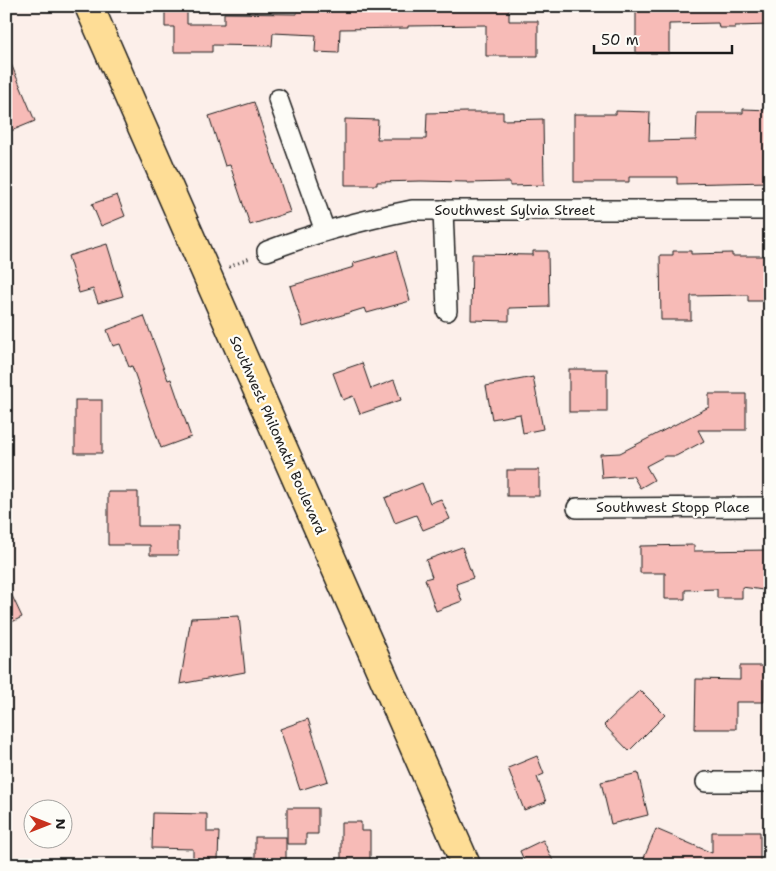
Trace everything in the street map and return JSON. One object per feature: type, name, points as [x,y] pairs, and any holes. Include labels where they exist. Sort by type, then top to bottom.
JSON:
[{"type":"highway","name":"Southwest Philomath Boulevard","points":[[89,6],[466,865]]},
{"type":"street","points":[[278,99],[325,231]]},
{"type":"street","name":"Southwest Sylvia Street","points":[[267,250],[325,231],[380,216],[412,210],[770,210]]},
{"type":"street","points":[[443,210],[446,311]]},
{"type":"street","name":"Southwest Stopp Place","points":[[577,508],[770,507]]},
{"type":"street","points":[[706,782],[770,782]]},
{"type":"path","points":[[208,276],[267,250]]},
{"type":"building","points":[[165,6],[187,6],[187,24],[224,24],[224,13],[297,14],[298,6],[509,6],[509,21],[538,21],[538,56],[486,56],[486,25],[340,29],[339,53],[315,52],[316,35],[273,33],[272,46],[212,45],[212,52],[174,52],[174,27],[165,27]]},
{"type":"building","points":[[636,6],[770,6],[770,25],[719,28],[718,23],[669,24],[669,53],[636,53]]},
{"type":"building","points":[[6,52],[35,121],[6,133]]},
{"type":"building","points":[[254,102],[290,212],[250,225],[230,165],[225,166],[209,116]]},
{"type":"building","points":[[743,109],[770,110],[770,182],[677,184],[677,177],[629,177],[629,182],[574,182],[574,114],[616,114],[616,111],[650,112],[649,141],[696,140],[697,113],[743,113]]},
{"type":"building","points":[[503,112],[503,120],[543,119],[544,185],[510,186],[510,182],[421,181],[377,182],[377,185],[345,185],[345,119],[378,120],[377,139],[426,139],[427,113]]},
{"type":"building","points":[[117,195],[125,216],[101,226],[92,204]]},
{"type":"building","points":[[107,244],[123,296],[98,303],[93,289],[79,293],[68,256]]},
{"type":"building","points":[[396,251],[410,301],[367,313],[365,308],[303,327],[290,286],[354,267],[353,263]]},
{"type":"building","points":[[533,251],[548,251],[549,307],[509,308],[509,321],[471,320],[472,254],[533,255]]},
{"type":"building","points":[[673,251],[691,251],[691,254],[732,253],[732,256],[770,256],[770,301],[748,301],[748,295],[691,296],[691,320],[661,320],[660,255],[673,255]]},
{"type":"building","points":[[144,316],[168,380],[171,379],[191,437],[161,448],[132,366],[129,367],[120,344],[113,346],[107,330]]},
{"type":"building","points":[[362,363],[371,389],[394,380],[401,400],[360,414],[353,396],[343,400],[333,373]]},
{"type":"building","points":[[569,369],[607,369],[607,412],[569,412]]},
{"type":"building","points":[[533,377],[543,429],[523,433],[520,414],[492,419],[486,386]]},
{"type":"building","points":[[709,394],[746,394],[746,430],[698,430],[704,441],[676,456],[665,456],[646,466],[654,480],[640,488],[633,476],[602,478],[600,454],[620,453],[709,407]]},
{"type":"building","points":[[75,400],[102,400],[102,453],[75,453]]},
{"type":"building","points":[[507,470],[539,470],[539,496],[507,496]]},
{"type":"building","points":[[422,483],[430,503],[441,499],[450,519],[423,530],[416,515],[395,523],[385,498]]},
{"type":"building","points":[[108,492],[138,492],[138,526],[178,526],[178,555],[150,555],[150,545],[108,545]]},
{"type":"building","points":[[694,545],[694,551],[770,550],[770,591],[742,587],[742,598],[717,598],[717,589],[685,590],[685,599],[665,599],[665,573],[640,573],[640,546]]},
{"type":"building","points":[[462,547],[473,578],[456,584],[462,601],[436,611],[425,579],[432,577],[426,560]]},
{"type":"building","points":[[6,583],[22,617],[6,625]]},
{"type":"building","points":[[239,616],[245,672],[180,684],[191,618]]},
{"type":"building","points":[[740,666],[765,666],[764,702],[736,702],[736,729],[695,729],[696,679],[740,680]]},
{"type":"building","points":[[640,690],[665,715],[629,751],[604,725]]},
{"type":"building","points":[[308,719],[328,781],[300,790],[280,729]]},
{"type":"building","points":[[537,756],[544,774],[537,777],[546,802],[524,810],[508,768]]},
{"type":"building","points":[[638,773],[648,815],[611,824],[601,782]]},
{"type":"building","points":[[287,808],[318,808],[318,834],[306,834],[306,844],[287,844]]},
{"type":"building","points":[[153,813],[207,814],[207,832],[219,832],[218,860],[193,859],[193,849],[152,848]]},
{"type":"building","points":[[341,822],[361,822],[361,831],[370,831],[370,860],[341,860]]},
{"type":"building","points":[[656,829],[712,853],[712,832],[760,832],[760,863],[745,863],[745,865],[641,865]]},
{"type":"building","points":[[255,837],[286,837],[286,865],[255,865]]},
{"type":"building","points":[[543,840],[555,865],[526,865],[520,851]]}]
